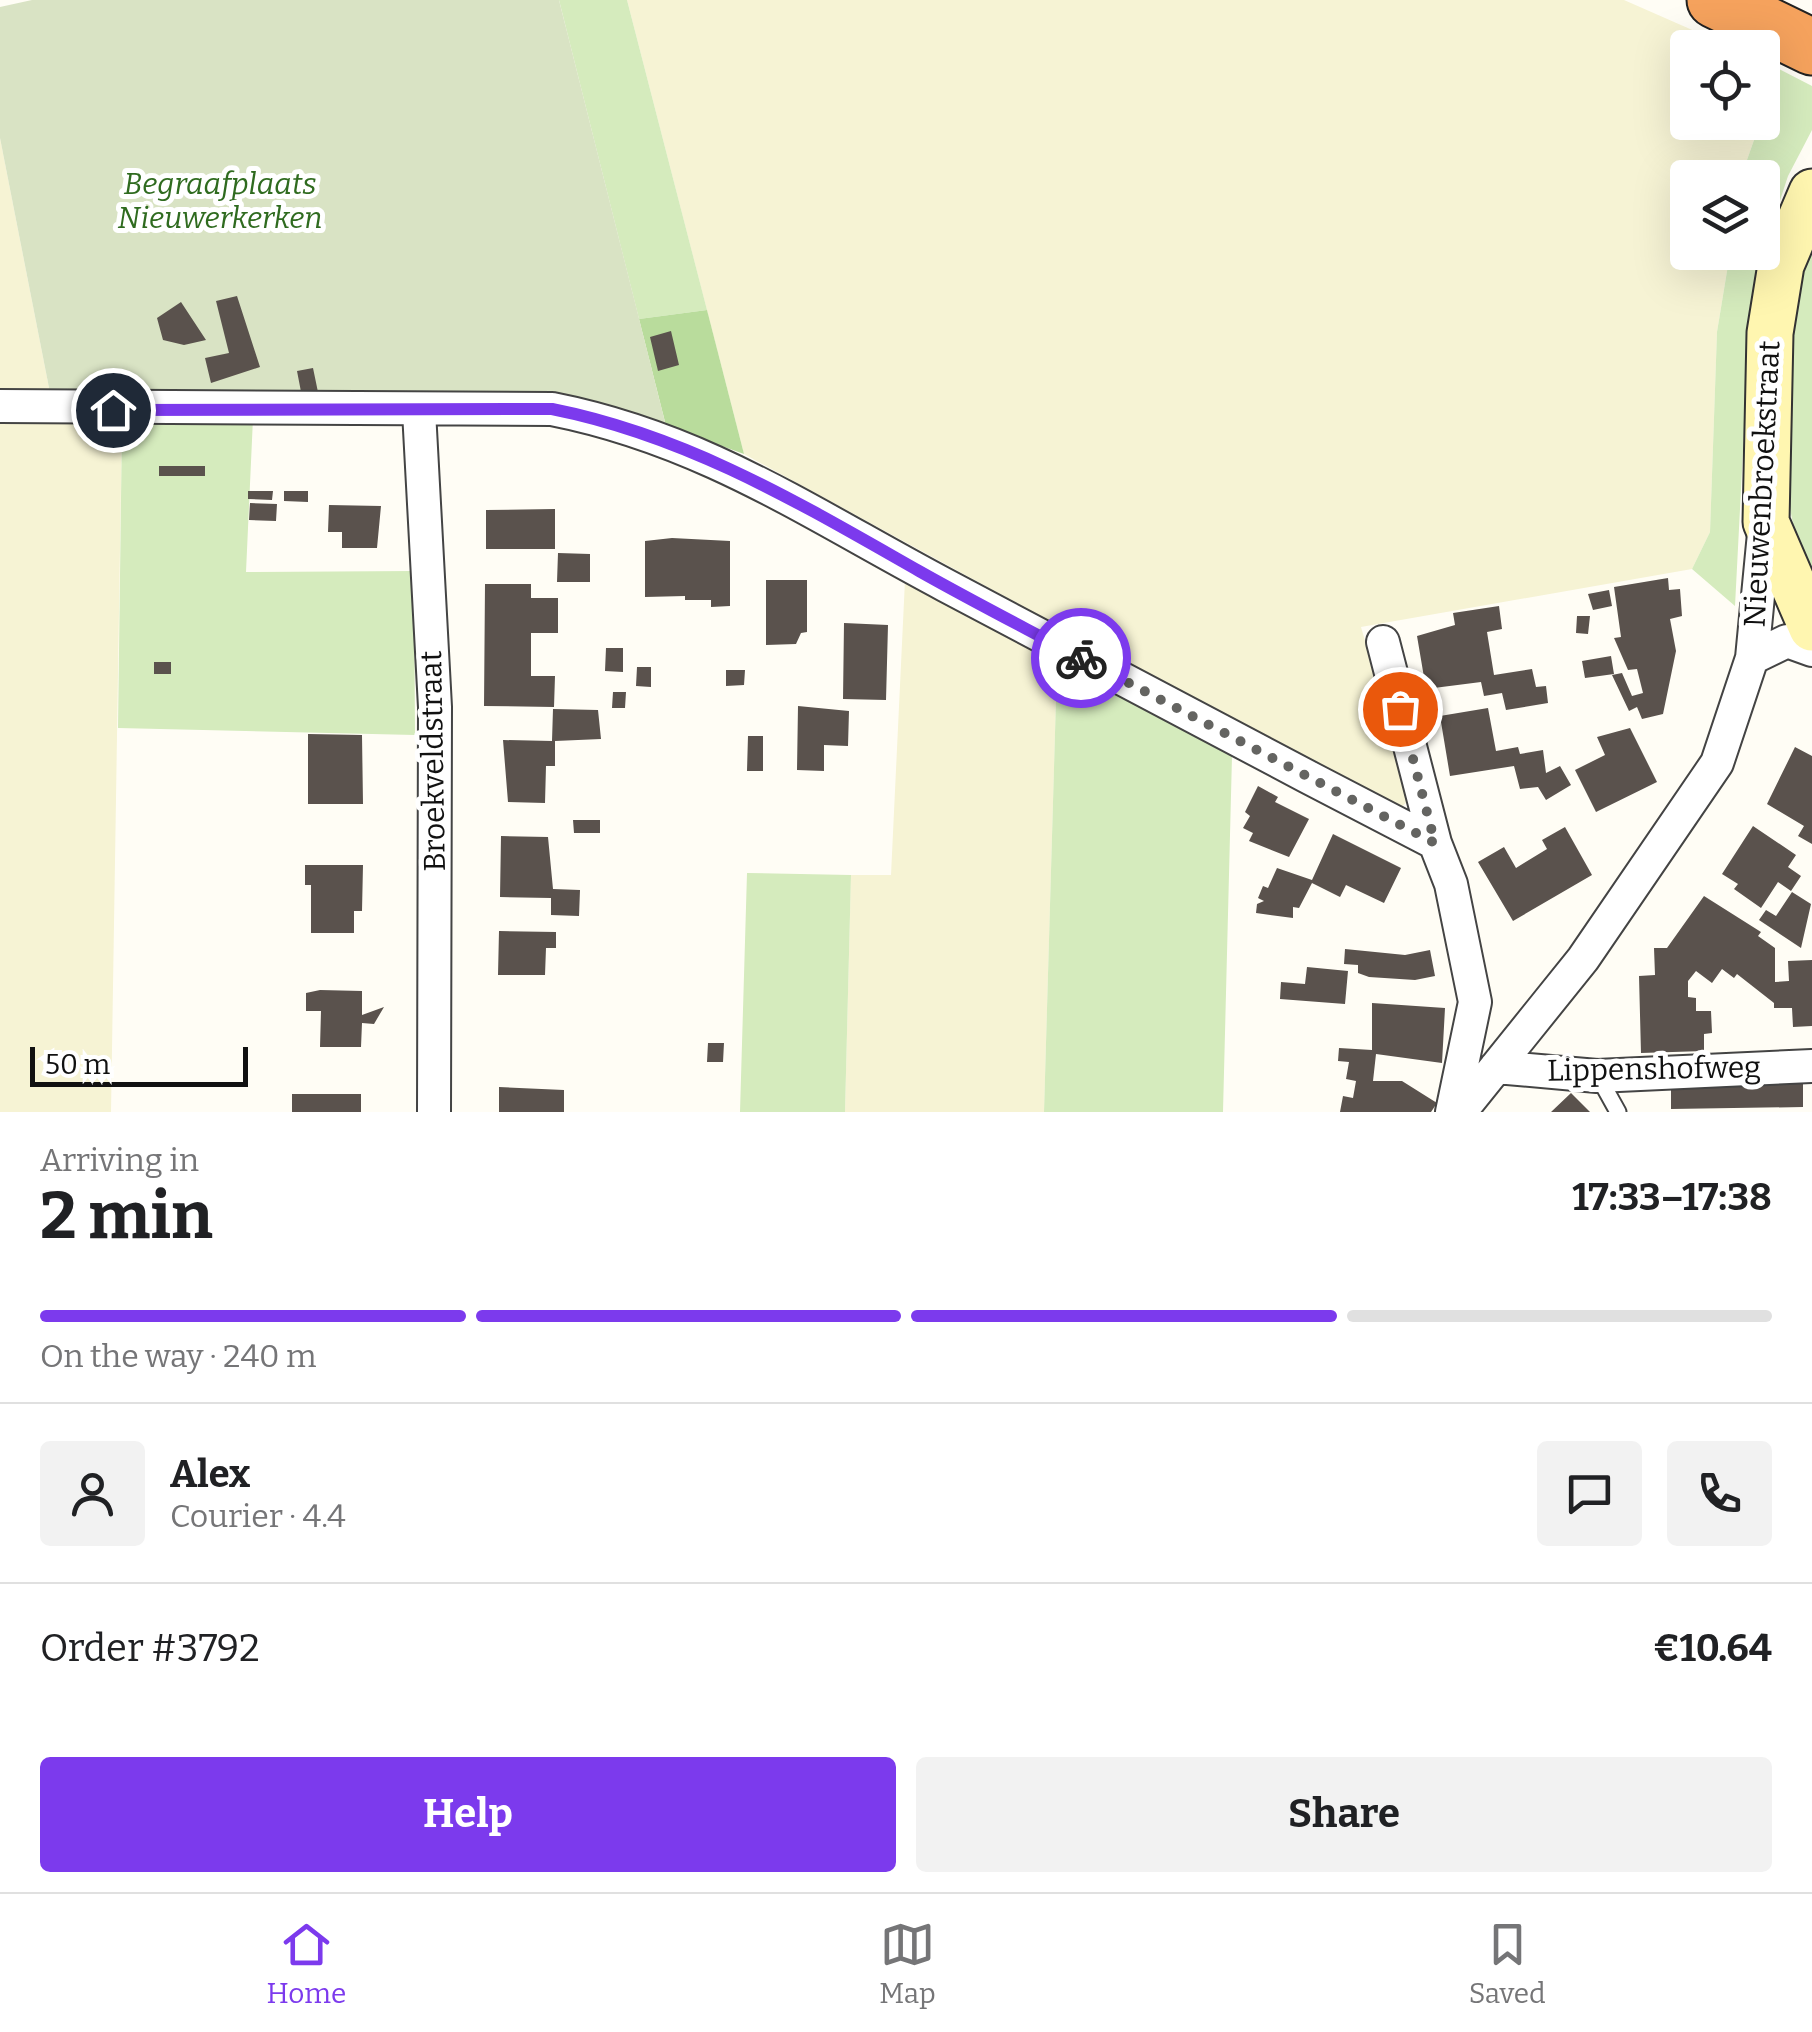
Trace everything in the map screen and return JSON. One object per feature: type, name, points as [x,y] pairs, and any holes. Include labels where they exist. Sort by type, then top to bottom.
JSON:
[{"type":"highway","points":[[1714,0],[1812,47]]},
{"type":"street","name":"Nieuwenbroekstraat","points":[[1456,1112],[1583,959],[1717,763],[1752,658],[1766,522],[1770,334],[1781,265],[1809,198]]},
{"type":"street","points":[[0,406],[552,409],[606,420],[688,448],[769,484],[924,574],[1435,843]]},
{"type":"street","name":"Broekveldstraat","points":[[419,411],[435,707],[434,1112]]},
{"type":"street","points":[[1766,522],[1812,628]]},
{"type":"street","points":[[1752,658],[1787,641],[1812,650]]},
{"type":"street","points":[[1383,642],[1435,843],[1451,884],[1476,1002],[1456,1112]]},
{"type":"street","name":"Lippenshofweg","points":[[1496,1068],[1598,1076],[1812,1066]]},
{"type":"lane","points":[[1598,1076],[1618,1112]]},
{"type":"shaded area","points":[[627,0],[1624,0],[1692,30],[1670,30],[1670,140],[1754,140],[1747,160],[1670,160],[1670,270],[1727,270],[1717,332],[1710,532],[1692,569],[1361,627],[1407,784],[1407,802],[1397,811],[744,454]]},
{"type":"shaded area","points":[[0,138],[52,403],[0,400]]},
{"type":"shaded area","points":[[0,418],[122,423],[111,1112],[0,1112]]},
{"type":"shaded area","points":[[905,580],[1057,664],[1044,1112],[845,1112],[851,875],[891,875]]},
{"type":"green space","name":"Begraafplaats Nieuwerkerken","points":[[32,0],[559,0],[666,426],[52,403],[0,138],[0,7]]},
{"type":"green space","points":[[559,0],[627,0],[707,310],[639,319]]},
{"type":"green space","points":[[1780,70],[1812,86],[1812,130],[1780,200],[1780,160],[1747,160],[1754,140],[1780,140]]},
{"type":"green space","points":[[1812,238],[1812,569],[1792,519],[1784,414],[1795,305]]},
{"type":"green space","points":[[1727,270],[1760,270],[1747,373],[1735,606],[1692,569],[1710,532],[1717,332]]},
{"type":"green space","points":[[707,310],[744,454],[666,426],[639,319]]},
{"type":"green space","points":[[253,418],[246,572],[414,571],[415,735],[118,728],[122,423]]},
{"type":"green space","points":[[1057,664],[1232,756],[1223,1112],[1044,1112]]},
{"type":"green space","points":[[747,873],[851,875],[845,1112],[740,1112]]},
{"type":"building","points":[[237,296],[260,367],[211,383],[205,358],[229,353],[216,301]]},
{"type":"building","points":[[181,302],[206,340],[184,345],[163,340],[157,318]]},
{"type":"building","points":[[671,331],[679,365],[658,371],[650,337]]},
{"type":"building","points":[[313,368],[319,397],[302,397],[297,371]]},
{"type":"building","points":[[159,466],[205,466],[205,476],[159,476]]},
{"type":"building","points":[[248,491],[273,491],[272,500],[248,499]]},
{"type":"building","points":[[284,491],[308,491],[308,502],[284,501]]},
{"type":"building","points":[[250,503],[277,504],[276,521],[249,520]]},
{"type":"building","points":[[329,505],[381,506],[377,548],[342,548],[342,532],[328,532]]},
{"type":"building","points":[[555,509],[555,549],[486,549],[486,510]]},
{"type":"building","points":[[645,541],[730,541],[730,606],[711,607],[711,600],[685,600],[685,596],[645,597]]},
{"type":"building","points":[[558,553],[590,554],[590,582],[557,582]]},
{"type":"building","points":[[1668,578],[1669,590],[1680,589],[1682,616],[1670,619],[1676,651],[1663,714],[1642,719],[1637,707],[1629,711],[1612,675],[1622,673],[1632,696],[1643,693],[1637,669],[1628,670],[1614,638],[1621,637],[1614,587]]},
{"type":"building","points":[[766,580],[807,580],[807,632],[801,633],[796,644],[766,645]]},
{"type":"building","points":[[485,584],[531,584],[531,598],[558,598],[558,633],[531,633],[531,676],[555,676],[554,707],[484,706]]},
{"type":"building","points":[[1609,590],[1612,606],[1593,610],[1588,594]]},
{"type":"building","points":[[1499,606],[1502,629],[1487,632],[1494,675],[1532,669],[1536,687],[1546,686],[1548,703],[1506,710],[1502,693],[1484,696],[1481,682],[1426,689],[1417,636],[1455,625],[1453,613]]},
{"type":"building","points":[[1577,616],[1590,616],[1588,634],[1576,633]]},
{"type":"building","points":[[844,623],[888,625],[886,700],[843,699]]},
{"type":"building","points":[[606,648],[623,648],[623,672],[605,671]]},
{"type":"building","points":[[1611,656],[1614,674],[1585,678],[1582,661]]},
{"type":"building","points":[[154,662],[171,662],[171,674],[154,674]]},
{"type":"building","points":[[637,667],[651,667],[651,687],[636,686]]},
{"type":"building","points":[[726,670],[745,670],[744,685],[726,686]]},
{"type":"building","points":[[613,692],[626,692],[625,708],[612,708]]},
{"type":"building","points":[[798,706],[849,711],[848,746],[824,745],[824,771],[797,770]]},
{"type":"building","points":[[1488,708],[1496,751],[1518,747],[1520,754],[1543,750],[1546,773],[1560,766],[1571,785],[1546,800],[1538,787],[1520,789],[1514,766],[1450,776],[1440,716]]},
{"type":"building","points":[[553,709],[598,710],[601,739],[555,741],[555,766],[546,766],[545,803],[508,802],[503,740],[552,741]]},
{"type":"building","points":[[1630,728],[1657,782],[1596,812],[1575,770],[1605,755],[1597,737]]},
{"type":"building","points":[[308,734],[362,735],[363,804],[308,804]]},
{"type":"building","points":[[748,736],[763,736],[763,771],[747,771]]},
{"type":"building","points":[[1795,747],[1812,756],[1812,844],[1798,836],[1804,826],[1767,804]]},
{"type":"building","points":[[1258,786],[1278,797],[1275,802],[1309,819],[1289,857],[1249,841],[1253,833],[1243,828],[1250,816],[1245,812]]},
{"type":"building","points":[[573,820],[600,820],[600,833],[574,833]]},
{"type":"building","points":[[1753,826],[1796,855],[1788,867],[1801,876],[1791,891],[1778,882],[1761,908],[1734,889],[1738,884],[1722,874]]},
{"type":"building","points":[[1565,827],[1592,875],[1513,921],[1478,862],[1504,847],[1516,868],[1547,849],[1542,840]]},
{"type":"building","points":[[1333,834],[1401,868],[1384,903],[1346,885],[1340,897],[1312,883],[1299,908],[1293,907],[1293,918],[1256,913],[1257,904],[1264,901],[1258,898],[1263,886],[1268,888],[1277,868],[1312,880]]},
{"type":"building","points":[[501,836],[548,837],[553,889],[580,890],[579,916],[551,915],[551,898],[500,897]]},
{"type":"building","points":[[305,865],[363,865],[362,911],[354,911],[354,933],[311,933],[311,885],[305,885]]},
{"type":"building","points":[[1792,892],[1811,904],[1801,948],[1759,920],[1766,910],[1776,916]]},
{"type":"building","points":[[1704,896],[1761,932],[1758,936],[1775,948],[1775,982],[1789,981],[1788,961],[1812,960],[1812,1026],[1793,1027],[1792,1008],[1774,1008],[1774,1003],[1737,974],[1734,978],[1722,969],[1712,983],[1696,971],[1688,981],[1688,997],[1696,998],[1696,1011],[1711,1011],[1712,1033],[1704,1034],[1704,1051],[1641,1053],[1639,976],[1655,975],[1654,948],[1667,948]]},
{"type":"building","points":[[499,931],[556,932],[556,948],[546,948],[545,975],[498,975]]},
{"type":"building","points":[[1345,949],[1405,955],[1430,950],[1435,976],[1415,980],[1369,977],[1358,973],[1358,965],[1344,964]]},
{"type":"building","points":[[1307,967],[1348,971],[1345,1004],[1280,999],[1281,982],[1305,984]]},
{"type":"building","points":[[362,991],[362,1015],[384,1007],[374,1024],[362,1023],[361,1047],[320,1047],[321,1011],[306,1011],[306,993]]},
{"type":"building","points":[[1372,1003],[1445,1008],[1442,1063],[1376,1054],[1373,1081],[1402,1081],[1437,1103],[1431,1112],[1340,1112],[1343,1096],[1353,1098],[1356,1081],[1346,1079],[1349,1062],[1338,1061],[1339,1048],[1372,1050]]},
{"type":"building","points":[[708,1043],[724,1043],[723,1062],[707,1062]]},
{"type":"building","points":[[1803,1078],[1803,1107],[1671,1109],[1671,1080]]},
{"type":"building","points":[[499,1087],[564,1090],[564,1112],[499,1112]]},
{"type":"building","points":[[1571,1093],[1590,1112],[1551,1112]]},
{"type":"building","points":[[292,1094],[361,1094],[361,1112],[292,1112]]},
{"type":"way so far","points":[[1081,658],[1435,843],[1400,709]]},
{"type":"route","points":[[113,410],[552,409],[606,420],[688,448],[769,484],[924,574],[1081,658]]}]
